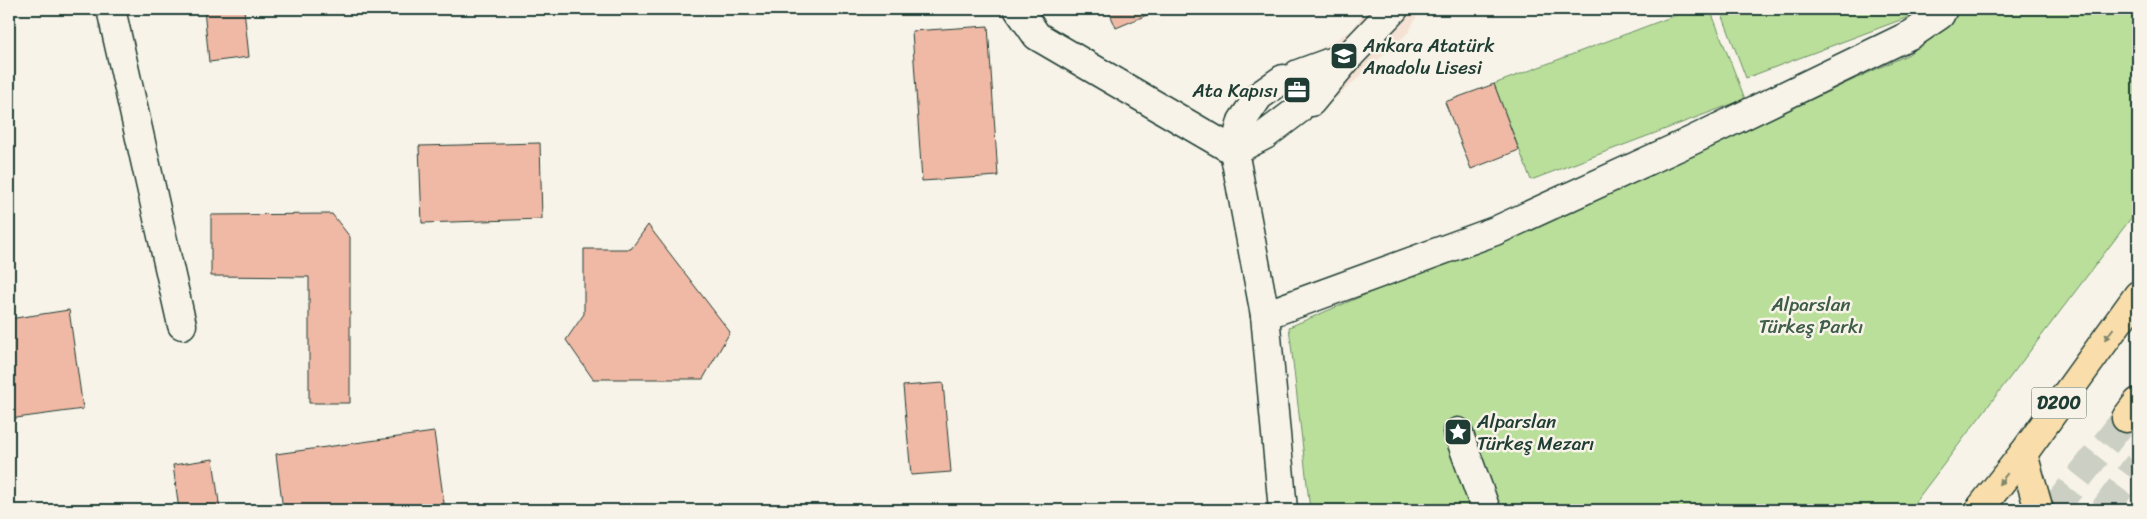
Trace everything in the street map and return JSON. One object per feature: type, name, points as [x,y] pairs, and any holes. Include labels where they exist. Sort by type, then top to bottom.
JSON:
[{"type":"highway","name":"D200","points":[[1979,510],[2023,454],[2138,295]]},
{"type":"highway","points":[[2023,454],[2039,510]]},
{"type":"street","points":[[110,9],[182,325]]},
{"type":"street","points":[[1018,9],[1037,36],[1234,151]]},
{"type":"street","points":[[1234,151],[1265,135],[1305,106],[1394,9]]},
{"type":"street","points":[[1264,315],[1495,231],[1684,144],[1912,34],[1940,15],[1943,9]]},
{"type":"street","points":[[1283,510],[1264,315],[1234,151],[1242,121],[1259,96],[1291,76],[1350,55]]},
{"type":"street","points":[[1458,432],[1486,510]]},
{"type":"shaded area","name":"Ankara Atatürk Anadolu Lisesi","points":[[1367,9],[1420,9],[1409,32],[1337,97],[1306,112],[1284,66],[1317,51],[1352,30]]},
{"type":"green space","points":[[1692,9],[1710,9],[1745,99],[1531,180],[1494,84]]},
{"type":"green space","points":[[1720,9],[1909,9],[1911,16],[1746,78]]},
{"type":"green space","name":"Alparslan Türkeş Parkı","points":[[1961,9],[2138,9],[2138,209],[1909,510],[1310,510],[1289,327],[1655,172],[1909,54]]},
{"type":"building","points":[[204,9],[244,9],[249,57],[209,62]]},
{"type":"building","points":[[362,9],[425,9],[362,15]]},
{"type":"building","points":[[1108,9],[1161,9],[1116,28]]},
{"type":"building","points":[[988,26],[998,176],[922,181],[912,31]]},
{"type":"building","points":[[1494,84],[1519,150],[1471,169],[1445,102]]},
{"type":"building","points":[[540,143],[542,219],[422,223],[419,146]]},
{"type":"building","points":[[332,214],[350,237],[350,403],[309,403],[309,277],[211,276],[211,215]]},
{"type":"building","points":[[648,225],[730,332],[703,379],[593,379],[566,340],[584,314],[584,249],[631,249]]},
{"type":"building","points":[[69,310],[83,409],[9,419],[9,319]]},
{"type":"building","points":[[943,383],[951,472],[911,475],[903,386]]},
{"type":"building","points":[[434,432],[445,510],[283,510],[276,454]]},
{"type":"building","points":[[213,459],[220,510],[179,510],[173,465]]},
{"type":"tunnel","points":[[2053,510],[2126,418]]},
{"type":"tunnel","points":[[2104,510],[2138,464]]},
{"type":"place","name":"Ankara Atatürk Anadolu Lisesi","points":[[1344,56]]},
{"type":"place","name":"Ata Kapısı","points":[[1297,90]]},
{"type":"place","name":"Alparslan Türkeş Mezarı","points":[[1458,432]]}]
